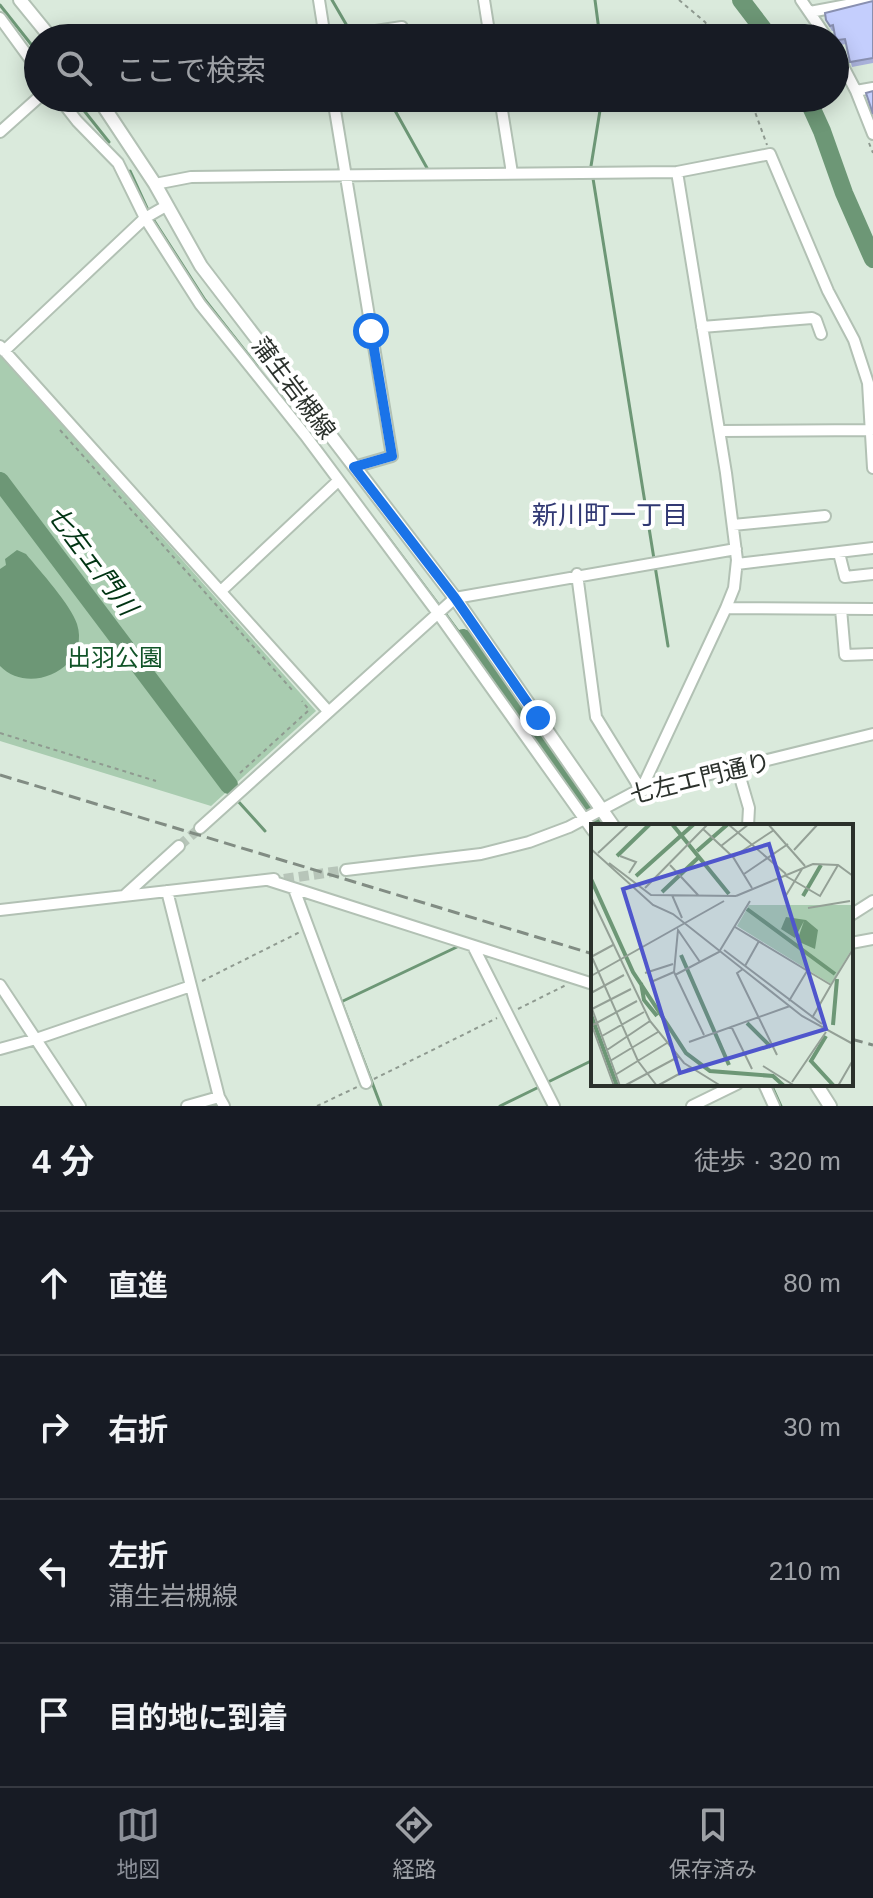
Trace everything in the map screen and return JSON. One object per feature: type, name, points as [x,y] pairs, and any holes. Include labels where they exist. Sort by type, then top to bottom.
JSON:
[{"type":"main road","points":[[20,0],[40,24]]},
{"type":"main road","name":"蒲生岩槻線","points":[[107,112],[155,184],[201,266],[455,598],[612,824]]},
{"type":"main road","points":[[817,1086],[830,1106]]},
{"type":"street","points":[[319,0],[324,24]]},
{"type":"street","points":[[484,0],[488,24]]},
{"type":"street","points":[[801,0],[818,24]]},
{"type":"street","points":[[810,12],[873,0]]},
{"type":"street","points":[[0,18],[24,51]]},
{"type":"street","points":[[849,78],[873,134]]},
{"type":"street","points":[[856,91],[873,88]]},
{"type":"street","points":[[0,132],[24,111]]},
{"type":"street","points":[[72,112],[118,163],[145,218],[200,304],[305,435],[437,612],[591,828]]},
{"type":"street","points":[[335,112],[392,456],[354,467]]},
{"type":"street","points":[[502,112],[512,173]]},
{"type":"street","points":[[155,184],[191,177],[677,172],[770,154],[828,291],[854,340],[868,383],[873,468]]},
{"type":"street","points":[[641,790],[726,608],[734,588],[737,557],[720,431],[677,172]]},
{"type":"street","points":[[166,206],[145,218],[2,349],[328,711]]},
{"type":"street","points":[[702,327],[812,318],[816,320],[821,334]]},
{"type":"street","points":[[720,431],[871,430]]},
{"type":"street","points":[[221,591],[338,481]]},
{"type":"street","points":[[733,525],[825,516]]},
{"type":"street","points":[[200,828],[455,598],[577,574],[737,557],[839,553],[873,548]]},
{"type":"street","points":[[839,553],[845,577],[873,574]]},
{"type":"street","points":[[577,574],[596,717],[641,790]]},
{"type":"street","points":[[726,608],[873,609]]},
{"type":"street","points":[[841,609],[845,655],[873,654]]},
{"type":"street","name":"七左エ門通り","points":[[346,870],[481,854],[548,836],[641,790],[873,734]]},
{"type":"street","points":[[737,767],[749,808],[748,824]]},
{"type":"street","points":[[124,896],[179,846]]},
{"type":"street","points":[[0,910],[284,879]]},
{"type":"street","points":[[268,880],[591,983]]},
{"type":"street","points":[[294,889],[366,1083]]},
{"type":"street","points":[[167,891],[221,1102],[187,1106]]},
{"type":"street","points":[[853,914],[873,901]]},
{"type":"street","points":[[853,943],[873,939]]},
{"type":"street","points":[[473,946],[554,1106]]},
{"type":"street","points":[[0,985],[80,1106]]},
{"type":"street","points":[[0,1049],[191,986]]},
{"type":"street","points":[[692,1106],[733,1086]]},
{"type":"street","points":[[765,1086],[774,1106]]},
{"type":"path","points":[[679,0],[706,24]]},
{"type":"path","points":[[755,112],[770,154]]},
{"type":"path","points":[[53,422],[294,692]]},
{"type":"path","points":[[240,773],[309,710],[302,701]]},
{"type":"path","points":[[0,733],[156,781]]},
{"type":"path","points":[[191,986],[309,928]]},
{"type":"path","points":[[317,1106],[578,979]]},
{"type":"green space","name":"出羽公園","points":[[0,354],[316,711],[211,806],[0,741]]},
{"type":"shaded area","points":[[17,550],[26,554],[47,579],[77,624],[79,639],[75,653],[55,673],[41,678],[27,679],[12,675],[0,666],[0,569],[6,565],[5,559]]},
{"type":"building","points":[[873,1],[873,58],[850,62],[849,24],[829,24],[825,13]]},
{"type":"building","points":[[873,91],[873,114],[866,93]]},
{"type":"waterway","points":[[332,0],[346,24]]},
{"type":"waterway","points":[[595,0],[598,24]]},
{"type":"waterway","points":[[741,0],[759,24]]},
{"type":"waterway","points":[[0,5],[24,35]]},
{"type":"waterway","points":[[85,112],[109,142]]},
{"type":"waterway","points":[[396,112],[427,168]]},
{"type":"waterway","points":[[600,112],[591,166],[654,559]]},
{"type":"waterway","points":[[813,112],[873,259]]},
{"type":"waterway","points":[[130,171],[147,208]]},
{"type":"waterway","points":[[153,219],[205,300],[257,366]]},
{"type":"waterway","points":[[278,392],[296,416]]},
{"type":"waterway","name":"七左ェ門川","points":[[0,481],[229,785]]},
{"type":"waterway","points":[[378,524],[438,604]]},
{"type":"waterway","points":[[655,566],[668,646]]},
{"type":"waterway","points":[[444,612],[463,638]]},
{"type":"waterway","points":[[463,638],[589,809]]},
{"type":"waterway","points":[[229,785],[237,800],[265,831]]},
{"type":"waterway","points":[[310,919],[381,1106]]},
{"type":"waterway","points":[[343,1001],[459,946]]},
{"type":"waterway","points":[[546,1083],[591,1061]]},
{"type":"waterway","points":[[772,1086],[781,1106]]},
{"type":"waterway","points":[[500,1106],[539,1087]]},
{"type":"tunnel","points":[[179,846],[200,828]]},
{"type":"tunnel","points":[[284,879],[346,870]]},
{"type":"railway","points":[[0,775],[591,953]]},
{"type":"railway","points":[[853,1040],[873,1045]]},
{"type":"district","name":"新川町一丁目","points":[[610,515]]},
{"type":"route","points":[[371,331],[392,456],[354,467],[455,598],[538,718]]}]
